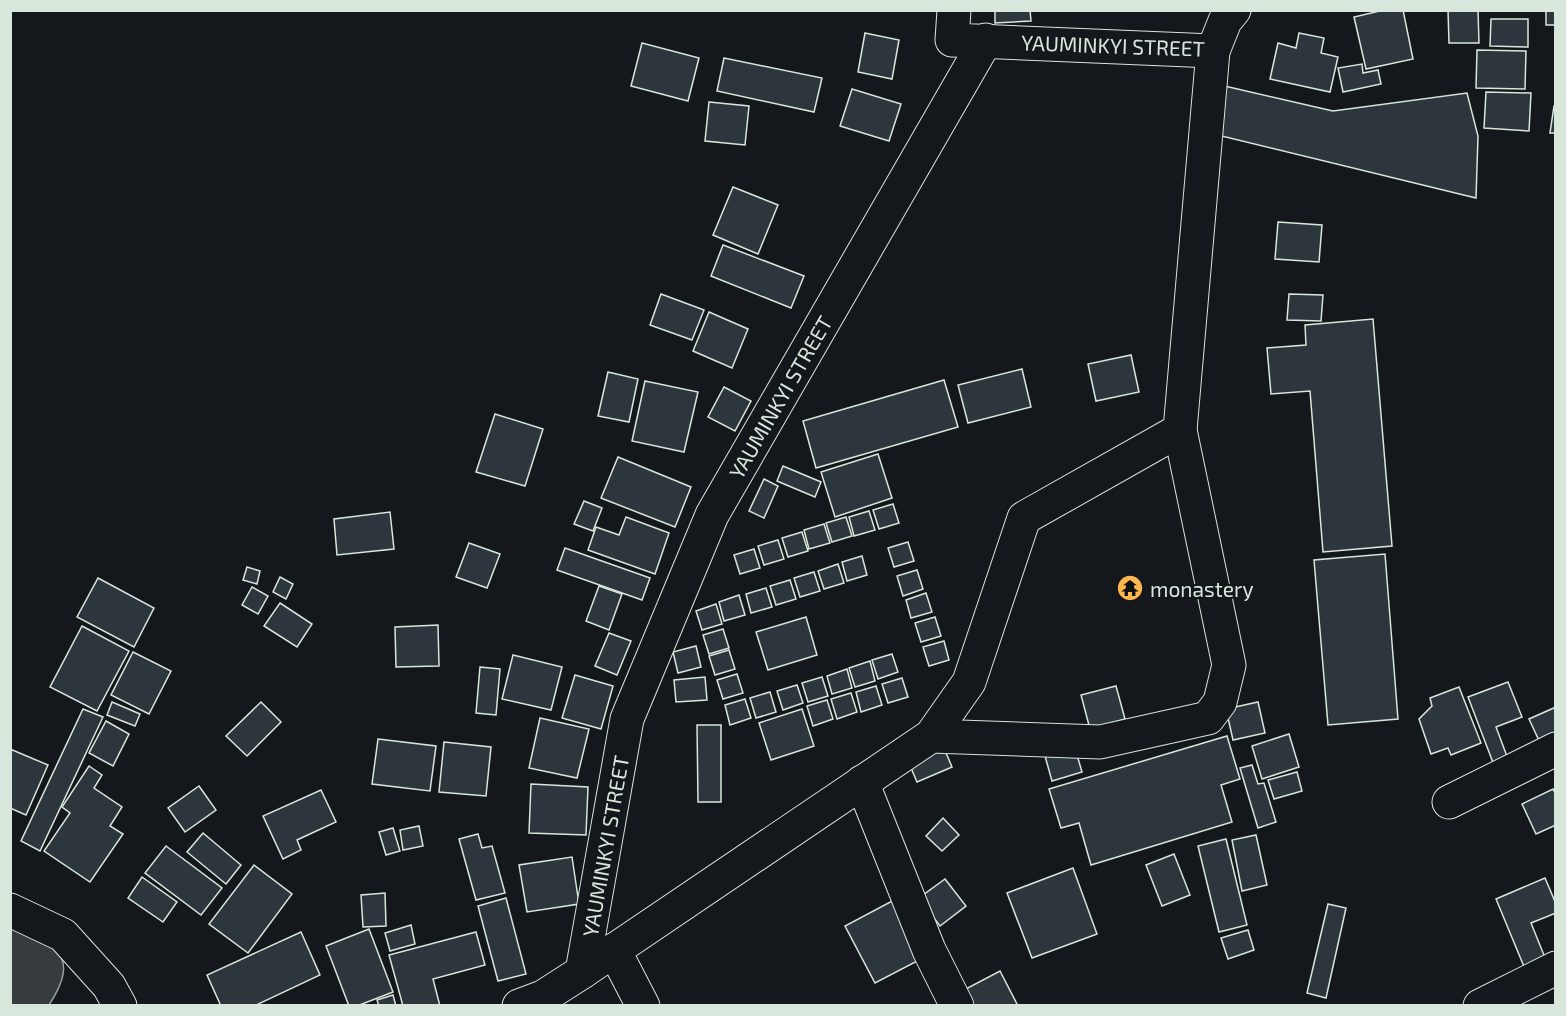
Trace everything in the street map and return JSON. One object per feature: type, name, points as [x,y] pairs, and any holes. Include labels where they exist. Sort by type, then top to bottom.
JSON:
[{"type":"street","points":[[954,10],[952,40],[986,40]]},
{"type":"street","name":"YAUMINKYI STREET","points":[[582,972],[627,719],[712,515],[986,40],[1214,51],[1225,21],[1234,10]]},
{"type":"street","points":[[930,736],[1100,742],[1208,718],[1220,702],[1229,665],[1180,430],[1214,51]]},
{"type":"street","points":[[535,1003],[930,736],[969,682],[1024,518],[1180,430]]},
{"type":"street","points":[[1449,802],[1554,752]]},
{"type":"street","points":[[862,782],[929,950],[957,1005]]},
{"type":"street","points":[[10,910],[63,935],[109,986],[120,1005]]},
{"type":"street","points":[[614,950],[643,1005]]},
{"type":"street","points":[[1480,1005],[1556,968]]},
{"type":"shaded area","points":[[10,925],[40,939],[59,954],[63,963],[63,975],[49,1005],[11,1005]]},
{"type":"building","points":[[995,10],[1030,10],[1031,21],[995,23]]},
{"type":"building","points":[[1384,10],[1403,10],[1413,59],[1366,69],[1354,17]]},
{"type":"building","points":[[1448,10],[1478,10],[1479,43],[1449,43]]},
{"type":"building","points":[[1546,10],[1556,10],[1556,25],[1546,25]]},
{"type":"building","points":[[1491,19],[1528,19],[1528,47],[1490,46]]},
{"type":"building","points":[[865,33],[899,40],[892,79],[858,72]]},
{"type":"building","points":[[1299,33],[1324,38],[1321,53],[1338,57],[1330,92],[1270,79],[1278,43],[1296,48]]},
{"type":"building","points":[[642,43],[699,58],[688,101],[631,86]]},
{"type":"building","points":[[1477,50],[1526,51],[1525,89],[1476,88]]},
{"type":"building","points":[[724,58],[822,78],[814,112],[717,91]]},
{"type":"building","points":[[1362,64],[1363,73],[1378,70],[1381,84],[1343,92],[1338,68]]},
{"type":"building","points":[[1216,84],[1333,111],[1467,93],[1478,136],[1476,198],[1201,131]]},
{"type":"building","points":[[852,89],[901,104],[889,141],[840,126]]},
{"type":"building","points":[[1486,92],[1531,93],[1529,131],[1484,128]]},
{"type":"building","points":[[709,102],[749,106],[745,145],[705,141]]},
{"type":"building","points":[[1554,106],[1556,106],[1556,133],[1550,133]]},
{"type":"building","points":[[733,187],[778,205],[758,254],[713,235]]},
{"type":"building","points":[[1278,222],[1322,225],[1319,262],[1275,259]]},
{"type":"building","points":[[723,245],[804,276],[791,308],[711,276]]},
{"type":"building","points":[[661,294],[704,310],[692,340],[650,325]]},
{"type":"building","points":[[1289,294],[1323,295],[1321,321],[1287,320]]},
{"type":"building","points":[[709,312],[748,329],[732,368],[693,351]]},
{"type":"building","points":[[1373,319],[1392,546],[1323,552],[1310,391],[1271,394],[1267,348],[1306,345],[1305,325]]},
{"type":"building","points":[[1131,355],[1139,392],[1096,401],[1088,364]]},
{"type":"building","points":[[1022,369],[1031,407],[968,423],[958,385]]},
{"type":"building","points":[[608,372],[638,379],[629,422],[598,416]]},
{"type":"building","points":[[944,380],[958,427],[816,468],[803,421]]},
{"type":"building","points":[[645,381],[698,392],[684,452],[632,441]]},
{"type":"building","points":[[724,387],[751,401],[735,431],[708,417]]},
{"type":"building","points":[[495,414],[543,429],[525,486],[476,472]]},
{"type":"building","points":[[878,454],[892,498],[835,517],[821,472]]},
{"type":"building","points":[[618,457],[691,487],[675,527],[601,498]]},
{"type":"building","points":[[783,466],[821,482],[815,497],[777,481]]},
{"type":"building","points":[[764,479],[778,486],[764,518],[749,511]]},
{"type":"building","points":[[584,501],[602,508],[593,531],[574,524]]},
{"type":"building","points":[[893,504],[899,523],[879,529],[873,510]]},
{"type":"building","points":[[869,511],[875,530],[854,536],[849,517]]},
{"type":"building","points":[[390,512],[394,549],[337,555],[334,519]]},
{"type":"building","points":[[626,517],[669,533],[655,574],[588,550],[596,527],[619,535]]},
{"type":"building","points":[[846,517],[852,536],[832,542],[826,523]]},
{"type":"building","points":[[824,524],[830,543],[809,549],[804,530]]},
{"type":"building","points":[[802,532],[808,551],[788,557],[782,538]]},
{"type":"building","points":[[778,540],[784,559],[764,565],[758,546]]},
{"type":"building","points":[[908,542],[914,561],[894,567],[888,548]]},
{"type":"building","points":[[469,543],[500,554],[487,588],[456,577]]},
{"type":"building","points":[[565,548],[650,578],[642,600],[557,570]]},
{"type":"building","points":[[754,549],[760,568],[740,574],[734,555]]},
{"type":"building","points":[[1385,554],[1398,719],[1328,725],[1314,560]]},
{"type":"building","points":[[862,556],[867,575],[847,581],[842,562]]},
{"type":"building","points":[[838,564],[844,583],[824,589],[818,571]]},
{"type":"building","points":[[247,567],[260,571],[257,584],[243,580]]},
{"type":"building","points":[[917,570],[923,589],[903,596],[897,576]]},
{"type":"building","points":[[814,572],[820,591],[800,597],[794,578]]},
{"type":"building","points":[[280,577],[293,584],[286,599],[273,592]]},
{"type":"building","points":[[98,578],[154,608],[134,647],[77,617]]},
{"type":"building","points":[[790,580],[796,599],[776,605],[770,586]]},
{"type":"building","points":[[599,586],[622,594],[609,630],[586,621]]},
{"type":"building","points":[[252,587],[268,596],[258,614],[242,605]]},
{"type":"building","points":[[766,588],[772,607],[751,613],[746,594]]},
{"type":"building","points":[[926,593],[932,612],[911,618],[906,600]]},
{"type":"building","points":[[739,595],[745,615],[724,621],[719,602]]},
{"type":"building","points":[[280,603],[312,624],[297,647],[264,626]]},
{"type":"building","points":[[716,604],[722,624],[702,630],[696,611]]},
{"type":"building","points":[[806,617],[817,655],[768,670],[756,632]]},
{"type":"building","points":[[935,617],[941,636],[921,642],[915,623]]},
{"type":"building","points":[[438,625],[439,666],[396,667],[395,627]]},
{"type":"building","points":[[82,626],[129,651],[97,711],[50,687]]},
{"type":"building","points":[[723,629],[729,648],[709,654],[703,635]]},
{"type":"building","points":[[609,633],[631,641],[617,675],[595,666]]},
{"type":"building","points":[[944,641],[949,660],[929,666],[923,647]]},
{"type":"building","points":[[696,646],[701,667],[678,673],[673,652]]},
{"type":"building","points":[[729,650],[735,669],[715,675],[709,656]]},
{"type":"building","points":[[133,652],[171,671],[149,714],[111,695]]},
{"type":"building","points":[[892,654],[898,672],[878,679],[872,660]]},
{"type":"building","points":[[513,655],[562,667],[551,710],[502,699]]},
{"type":"building","points":[[870,661],[875,681],[855,687],[849,668]]},
{"type":"building","points":[[480,667],[500,669],[496,715],[476,713]]},
{"type":"building","points":[[847,669],[852,688],[832,694],[827,676]]},
{"type":"building","points":[[737,674],[743,693],[723,699],[717,680]]},
{"type":"building","points":[[575,675],[613,686],[601,729],[562,718]]},
{"type":"building","points":[[705,677],[707,700],[676,702],[674,680]]},
{"type":"building","points":[[822,677],[828,696],[808,702],[802,683]]},
{"type":"building","points":[[902,678],[908,697],[888,703],[882,684]]},
{"type":"building","points":[[1508,682],[1522,717],[1496,727],[1511,767],[1497,773],[1468,697]]},
{"type":"building","points":[[797,685],[803,703],[783,710],[777,691]]},
{"type":"building","points":[[876,686],[882,705],[861,712],[856,692]]},
{"type":"building","points":[[1116,686],[1125,719],[1090,729],[1081,695]]},
{"type":"building","points":[[1459,687],[1481,743],[1451,755],[1448,748],[1431,754],[1419,719],[1432,706],[1430,698]]},
{"type":"building","points":[[770,692],[776,712],[756,718],[750,698]]},
{"type":"building","points":[[851,693],[857,712],[837,719],[831,699]]},
{"type":"building","points":[[745,699],[751,718],[730,725],[725,705]]},
{"type":"building","points":[[827,700],[833,719],[813,726],[807,706]]},
{"type":"building","points":[[112,702],[140,714],[135,726],[107,715]]},
{"type":"building","points":[[261,702],[281,722],[247,756],[226,736]]},
{"type":"building","points":[[1258,702],[1265,733],[1233,740],[1226,709]]},
{"type":"building","points":[[1556,707],[1556,741],[1542,747],[1529,719]]},
{"type":"building","points":[[83,709],[103,717],[40,851],[21,841]]},
{"type":"building","points":[[802,709],[814,746],[771,760],[759,723]]},
{"type":"building","points":[[540,718],[589,729],[577,778],[529,768]]},
{"type":"building","points":[[106,721],[129,734],[113,766],[89,753]]},
{"type":"building","points":[[697,725],[721,725],[721,802],[698,802]]},
{"type":"building","points":[[1289,734],[1299,767],[1262,779],[1252,746]]},
{"type":"building","points":[[1227,736],[1240,779],[1221,785],[1232,822],[1091,865],[1079,823],[1061,828],[1049,789]]},
{"type":"building","points":[[378,739],[436,746],[430,791],[372,784]]},
{"type":"building","points":[[941,741],[952,767],[917,782],[906,756]]},
{"type":"building","points":[[444,742],[491,747],[486,796],[439,792]]},
{"type":"building","points":[[1075,748],[1082,772],[1052,781],[1045,756]]},
{"type":"building","points":[[10,749],[48,765],[26,815],[10,808]]},
{"type":"building","points":[[1252,765],[1258,784],[1264,783],[1276,822],[1258,828],[1240,768]]},
{"type":"building","points":[[89,766],[102,775],[94,788],[122,807],[110,826],[123,834],[90,882],[44,851],[70,813],[62,807]]},
{"type":"building","points":[[1297,772],[1302,791],[1274,799],[1268,780]]},
{"type":"building","points":[[531,784],[588,787],[586,835],[529,833]]},
{"type":"building","points":[[199,786],[216,810],[185,832],[168,808]]},
{"type":"building","points":[[1553,789],[1556,795],[1556,825],[1536,834],[1522,804]]},
{"type":"building","points":[[321,790],[336,822],[297,840],[301,850],[283,859],[263,816]]},
{"type":"building","points":[[943,818],[959,835],[942,851],[926,836]]},
{"type":"building","points":[[419,826],[423,846],[403,850],[400,830]]},
{"type":"building","points":[[393,828],[400,851],[386,855],[379,832]]},
{"type":"building","points":[[203,833],[241,865],[226,884],[187,852]]},
{"type":"building","points":[[478,834],[482,848],[492,846],[505,893],[476,900],[459,839]]},
{"type":"building","points":[[1256,835],[1267,885],[1242,891],[1232,840]]},
{"type":"building","points":[[1226,839],[1247,925],[1219,932],[1198,846]]},
{"type":"building","points":[[166,846],[222,888],[201,915],[145,873]]},
{"type":"building","points":[[1174,854],[1190,895],[1162,906],[1146,865]]},
{"type":"building","points":[[572,857],[579,904],[527,912],[519,865]]},
{"type":"building","points":[[254,865],[292,894],[248,953],[209,924]]},
{"type":"building","points":[[1073,868],[1097,934],[1032,958],[1007,893]]},
{"type":"building","points":[[142,877],[177,902],[163,922],[128,898]]},
{"type":"building","points":[[1545,878],[1556,904],[1556,913],[1531,923],[1546,960],[1525,969],[1496,899]]},
{"type":"building","points":[[945,879],[966,906],[940,926],[919,898]]},
{"type":"building","points":[[385,893],[386,926],[363,927],[361,895]]},
{"type":"building","points":[[506,898],[526,974],[498,981],[478,906]]},
{"type":"building","points":[[894,900],[925,957],[875,983],[845,926]]},
{"type":"building","points":[[1328,904],[1346,908],[1326,998],[1307,993]]},
{"type":"building","points":[[411,925],[415,944],[390,951],[385,933]]},
{"type":"building","points":[[369,929],[393,992],[357,1006],[349,1006],[326,946]]},
{"type":"building","points":[[1248,930],[1254,950],[1228,959],[1221,938]]},
{"type":"building","points":[[301,932],[320,975],[254,1006],[221,1006],[207,975]]},
{"type":"building","points":[[476,932],[485,965],[433,979],[440,1006],[403,1006],[389,955]]},
{"type":"building","points":[[1000,971],[1018,1006],[967,1006],[960,992]]},
{"type":"building","points":[[393,995],[396,1006],[379,1006],[377,1000]]},
{"type":"place","name":"monastery","points":[[1130,588]]}]
